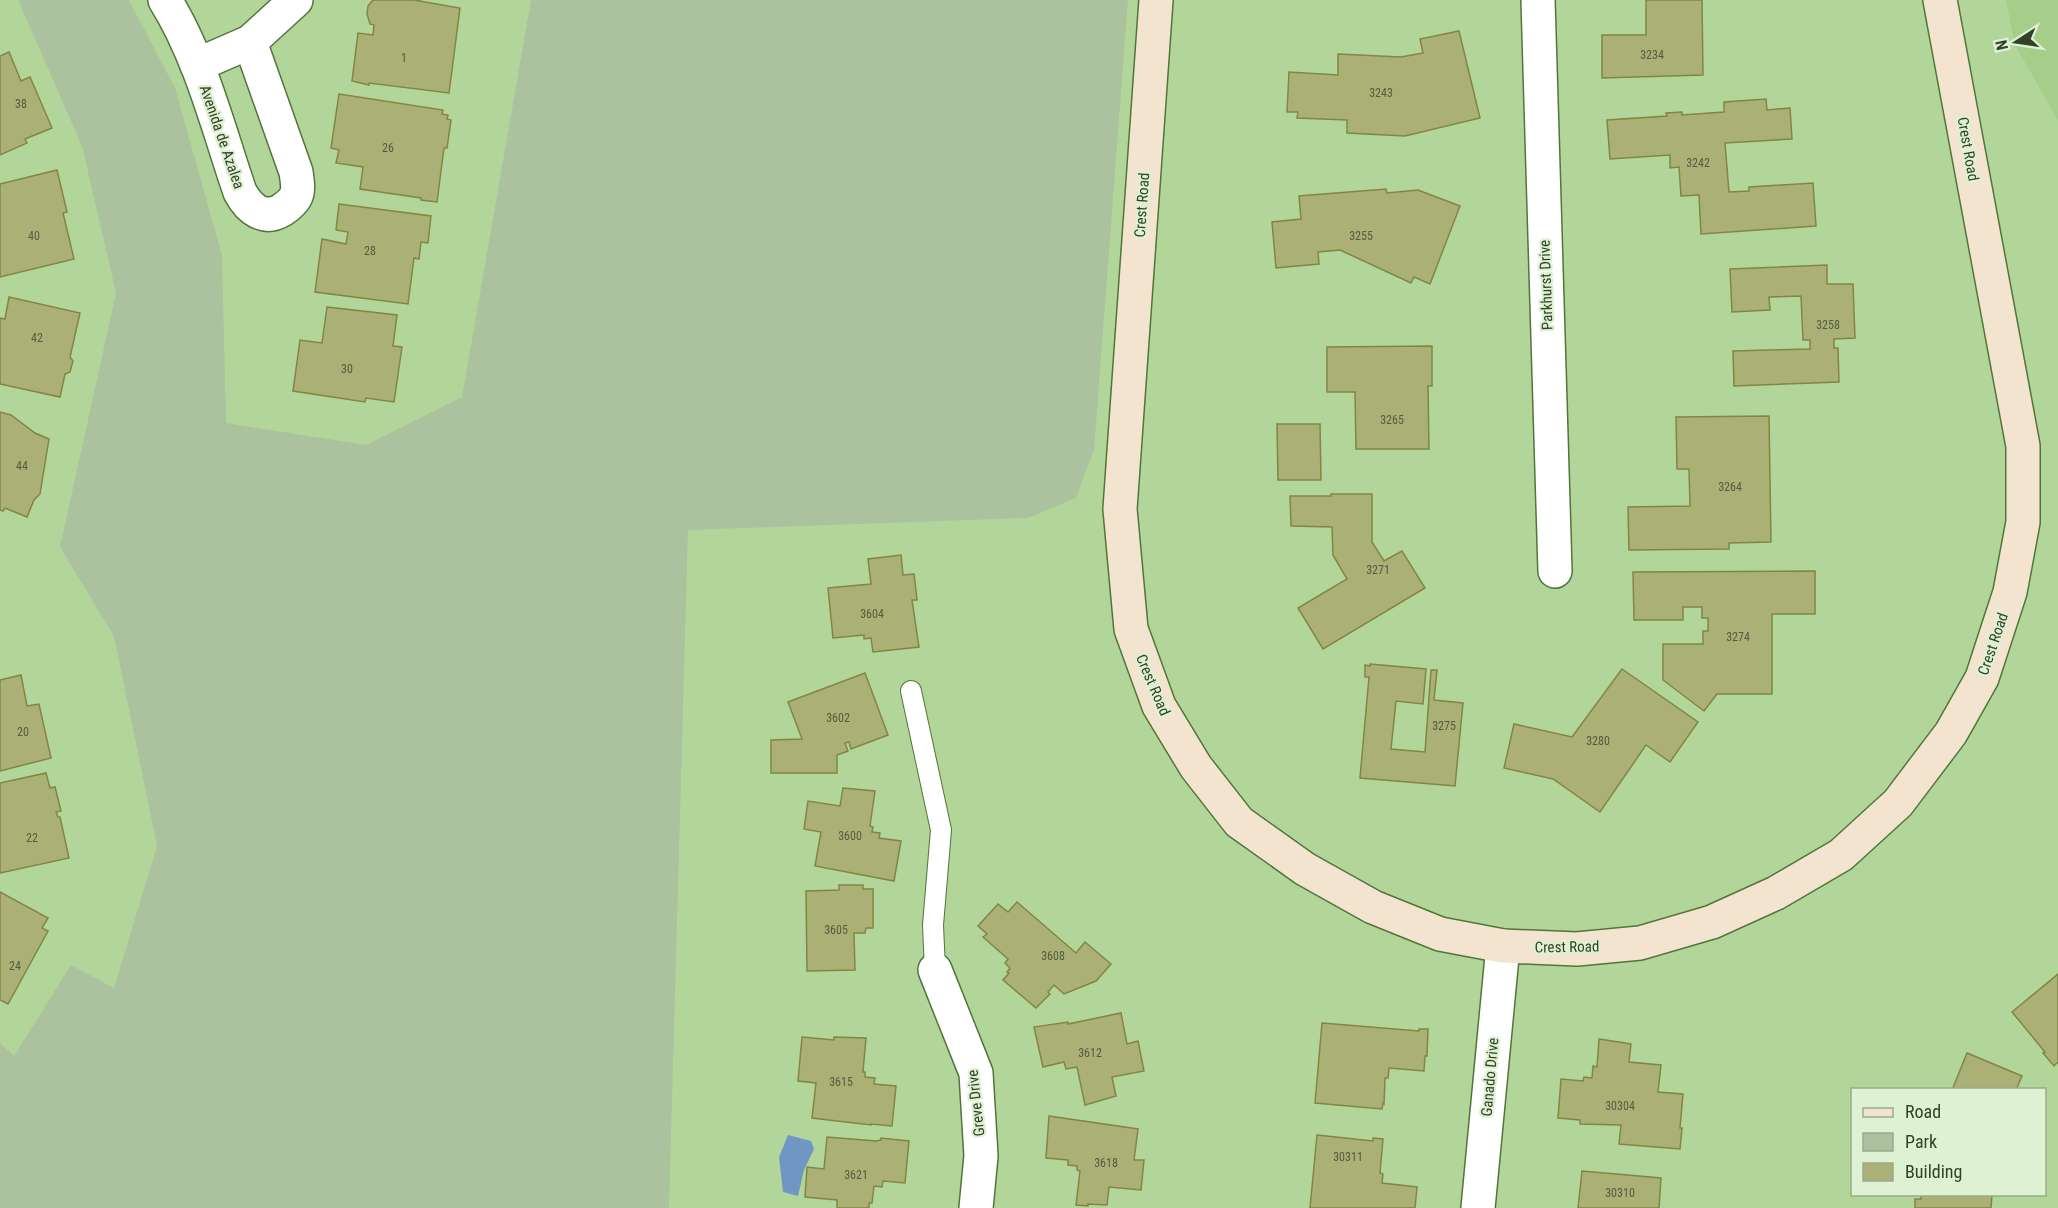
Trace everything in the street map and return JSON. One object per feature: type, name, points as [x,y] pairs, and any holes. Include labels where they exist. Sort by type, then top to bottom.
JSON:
[{"type":"street","name":"Avenida de Azalea","points":[[165,0],[179,22],[197,65],[243,198],[246,204],[267,215],[289,206],[296,195],[296,172],[250,42]]},
{"type":"street","points":[[197,65],[250,42],[296,0]]},
{"type":"street","name":"Crest Road","points":[[1156,0],[1120,509],[1131,629],[1160,706],[1196,766],[1239,822],[1305,869],[1373,907],[1440,934],[1503,946],[1577,949],[1640,943],[1712,922],[1776,893],[1841,855],[1898,803],[1950,733],[1982,678],[2010,592],[2023,522],[2023,446],[1940,0]]},
{"type":"street","name":"Parkhurst Drive","points":[[1538,0],[1555,571]]},
{"type":"street","name":"Ganado Drive","points":[[1478,1208],[1503,946]]},
{"type":"street","name":"Greve Drive","points":[[935,970],[976,1073],[981,1156],[976,1208]]},
{"type":"lane","points":[[911,691],[941,830],[933,925],[935,970]]},
{"type":"shaded area","points":[[2006,0],[2058,0],[2058,120],[2015,45]]},
{"type":"green space","points":[[18,0],[129,0],[175,88],[222,255],[226,423],[366,445],[462,397],[531,0],[1128,0],[1094,450],[1076,498],[1028,518],[688,530],[669,1208],[0,1208],[0,1043],[14,1056],[71,965],[114,988],[157,846],[114,636],[60,547],[116,293],[82,146]]},
{"type":"water","points":[[788,1135],[811,1141],[814,1149],[804,1170],[798,1196],[783,1192],[779,1157]]},
{"type":"building","points":[[373,0],[414,0],[460,8],[449,93],[369,83],[369,85],[352,81],[358,33],[373,35],[374,25],[370,24],[367,14],[368,6]]},
{"type":"building","points":[[1646,0],[1702,0],[1703,75],[1602,78],[1602,35],[1646,35]]},
{"type":"building","points":[[1459,31],[1480,118],[1405,136],[1347,133],[1347,120],[1297,118],[1298,112],[1287,112],[1289,72],[1338,75],[1338,54],[1401,57],[1423,53],[1420,39]]},
{"type":"building","points":[[9,52],[21,81],[30,77],[52,128],[25,139],[27,143],[0,155],[0,56]]},
{"type":"building","points":[[339,94],[443,110],[442,114],[448,115],[447,119],[451,120],[447,148],[444,148],[437,202],[360,189],[363,167],[336,163],[339,150],[331,148]]},
{"type":"building","points":[[1766,99],[1767,110],[1790,108],[1792,139],[1725,143],[1729,192],[1749,191],[1749,187],[1813,183],[1816,226],[1701,234],[1699,195],[1681,196],[1679,167],[1670,168],[1670,155],[1610,159],[1607,120],[1667,116],[1666,113],[1682,112],[1682,115],[1724,112],[1724,102]]},
{"type":"building","points":[[57,170],[67,212],[63,213],[74,259],[0,277],[0,184]]},
{"type":"building","points":[[1386,189],[1387,193],[1418,190],[1460,206],[1430,284],[1414,277],[1411,283],[1340,250],[1318,252],[1319,264],[1276,268],[1272,222],[1301,219],[1299,196]]},
{"type":"building","points":[[339,204],[431,216],[428,243],[421,242],[419,259],[414,258],[408,304],[315,292],[322,239],[346,244],[348,232],[336,230]]},
{"type":"building","points":[[1827,265],[1827,284],[1853,284],[1855,338],[1834,339],[1834,348],[1838,348],[1839,382],[1734,386],[1733,351],[1810,349],[1810,340],[1803,340],[1801,296],[1769,297],[1770,310],[1732,312],[1730,269]]},
{"type":"building","points":[[9,297],[80,313],[70,357],[73,361],[70,372],[65,374],[60,397],[0,384],[0,318],[5,319]]},
{"type":"building","points":[[327,307],[397,315],[393,346],[402,347],[394,402],[366,398],[365,402],[293,391],[300,340],[322,343]]},
{"type":"building","points":[[1432,346],[1432,386],[1428,386],[1429,449],[1356,449],[1355,392],[1327,392],[1327,347]]},
{"type":"building","points":[[0,412],[11,415],[35,433],[49,439],[40,494],[34,500],[27,517],[5,508],[3,511],[0,510]]},
{"type":"building","points":[[1769,416],[1771,542],[1729,543],[1729,549],[1629,550],[1628,507],[1690,506],[1689,469],[1677,469],[1676,417]]},
{"type":"building","points":[[1277,424],[1320,424],[1321,480],[1278,480]]},
{"type":"building","points":[[1331,494],[1372,494],[1372,542],[1384,561],[1402,551],[1425,588],[1323,649],[1298,608],[1347,579],[1333,555],[1332,527],[1291,526],[1290,496],[1331,496]]},
{"type":"building","points":[[901,555],[903,575],[914,574],[917,600],[912,600],[919,647],[873,652],[871,638],[864,639],[864,635],[833,638],[828,588],[871,584],[868,559]]},
{"type":"building","points":[[1815,571],[1815,614],[1772,614],[1772,694],[1717,694],[1704,711],[1663,680],[1663,644],[1703,644],[1703,631],[1708,631],[1708,618],[1702,618],[1702,607],[1683,607],[1683,620],[1634,620],[1633,572]]},
{"type":"building","points":[[1370,664],[1426,669],[1423,704],[1396,701],[1391,749],[1425,752],[1431,670],[1437,670],[1434,700],[1463,703],[1455,786],[1360,778],[1369,677],[1365,677],[1365,665],[1370,666]]},
{"type":"building","points":[[1622,669],[1698,722],[1670,762],[1646,745],[1600,812],[1553,779],[1504,768],[1514,724],[1572,737]]},
{"type":"building","points":[[865,673],[888,735],[851,749],[849,742],[845,743],[848,751],[837,755],[837,773],[771,773],[771,740],[802,739],[788,702]]},
{"type":"building","points":[[21,675],[27,706],[39,704],[51,758],[0,771],[0,680]]},
{"type":"building","points":[[46,773],[50,788],[55,787],[61,811],[56,812],[60,817],[69,858],[0,873],[0,783]]},
{"type":"building","points":[[843,788],[875,791],[870,826],[873,827],[872,832],[880,833],[879,838],[901,841],[894,881],[815,866],[821,832],[804,829],[808,801],[840,806]]},
{"type":"building","points":[[839,885],[863,885],[863,889],[873,889],[873,928],[866,928],[865,933],[854,933],[855,970],[807,971],[806,891],[839,890]]},
{"type":"building","points":[[0,892],[48,918],[42,928],[48,931],[8,1004],[0,1000]]},
{"type":"building","points":[[1017,902],[1076,953],[1085,942],[1111,964],[1096,981],[1064,994],[1054,985],[1048,992],[1050,994],[1036,1008],[1003,980],[1009,973],[1007,972],[1010,968],[1005,963],[1008,959],[983,937],[987,934],[978,926],[998,904],[1008,912]]},
{"type":"building","points":[[2058,974],[2058,1062],[2054,1066],[2012,1012]]},
{"type":"building","points":[[1121,1013],[1127,1044],[1138,1041],[1144,1071],[1112,1077],[1116,1096],[1085,1105],[1077,1067],[1066,1069],[1064,1062],[1043,1067],[1034,1027],[1068,1022],[1068,1024]]},
{"type":"building","points":[[1322,1023],[1419,1031],[1419,1029],[1428,1029],[1424,1071],[1389,1068],[1388,1078],[1385,1078],[1382,1109],[1315,1103]]},
{"type":"building","points":[[802,1037],[834,1040],[834,1037],[866,1038],[863,1072],[865,1072],[865,1077],[875,1078],[874,1084],[896,1086],[892,1126],[812,1118],[816,1083],[798,1081]]},
{"type":"building","points":[[1599,1039],[1631,1044],[1629,1062],[1661,1065],[1658,1092],[1683,1094],[1680,1149],[1619,1144],[1621,1125],[1580,1124],[1580,1120],[1558,1118],[1561,1079],[1583,1081],[1584,1077],[1592,1078],[1593,1066],[1597,1067]]},
{"type":"building","points":[[1967,1053],[2022,1076],[2017,1088],[1953,1088]]},
{"type":"building","points":[[1049,1116],[1138,1129],[1134,1160],[1144,1160],[1141,1190],[1109,1187],[1107,1205],[1076,1205],[1080,1171],[1077,1170],[1077,1166],[1068,1165],[1068,1160],[1046,1158]]},
{"type":"building","points":[[1317,1135],[1373,1141],[1373,1138],[1383,1139],[1380,1173],[1383,1174],[1382,1183],[1417,1187],[1415,1208],[1310,1208]]},
{"type":"building","points":[[827,1137],[909,1141],[905,1183],[883,1181],[882,1187],[874,1186],[872,1203],[869,1203],[869,1208],[837,1208],[837,1200],[805,1197],[807,1167],[824,1169]]},
{"type":"building","points":[[1582,1171],[1661,1178],[1659,1208],[1578,1208]]},
{"type":"building","points":[[1921,1196],[1992,1196],[1991,1208],[1915,1208],[1915,1199],[1921,1199]]}]
